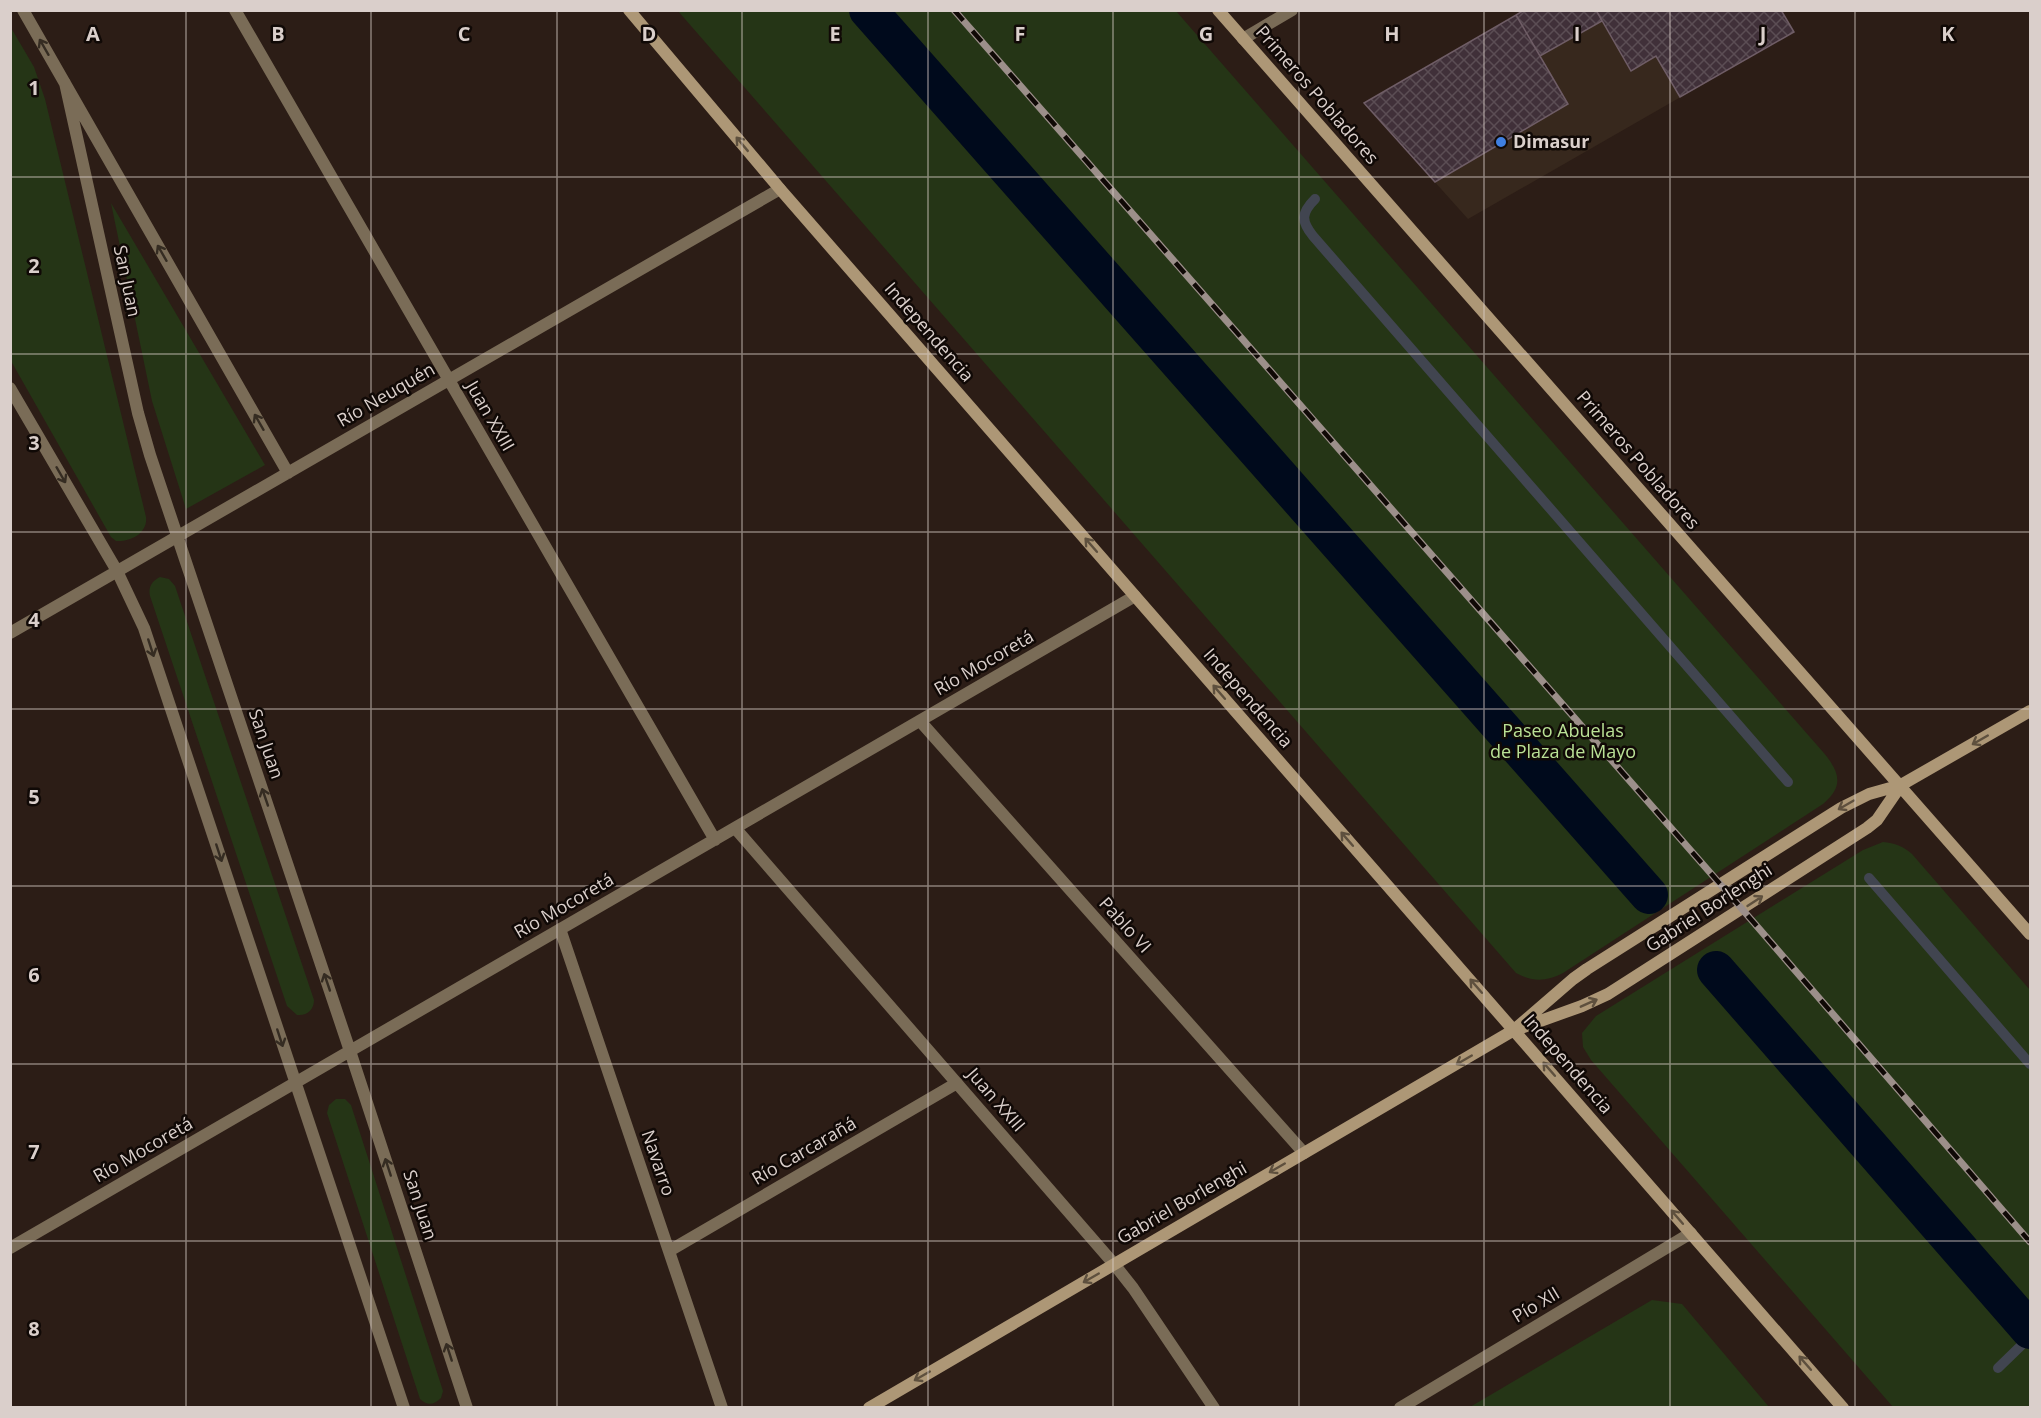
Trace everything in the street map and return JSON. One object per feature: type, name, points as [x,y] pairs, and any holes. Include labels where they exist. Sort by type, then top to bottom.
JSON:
[{"type":"main road","name":"Independencia","points":[[629,10],[780,189],[1843,1407]]},
{"type":"main road","name":"Primeros Pobladores","points":[[1218,10],[2031,934]]},
{"type":"main road","name":"Gabriel Borlenghi","points":[[869,1407],[883,1404],[1114,1264],[1514,1030],[1573,979],[1841,808],[1869,794],[1901,785],[2031,711]]},
{"type":"main road","name":"Gabriel Borlenghi","points":[[1514,1030],[1582,1006],[1618,988],[1867,828],[1877,820],[1901,785]]},
{"type":"street","name":"San Juan","points":[[23,10],[288,473]]},
{"type":"street","name":"Juan XXIII","points":[[235,10],[715,840]]},
{"type":"street","points":[[1243,39],[1292,10]]},
{"type":"street","name":"San Juan","points":[[64,82],[138,412],[177,537],[467,1407]]},
{"type":"street","name":"Río Neuquén","points":[[10,633],[780,189]]},
{"type":"street","points":[[10,388],[117,572],[144,628],[404,1407]]},
{"type":"street","name":"Río Mocoretá","points":[[10,1248],[1135,596]]},
{"type":"street","name":"Pablo VI","points":[[920,721],[1304,1153]]},
{"type":"street","name":"Juan XXIII","points":[[735,828],[1114,1264],[1214,1407]]},
{"type":"street","name":"Navarro","points":[[560,929],[722,1407]]},
{"type":"street","name":"Río Carcarañá","points":[[669,1251],[957,1083]]},
{"type":"street","name":"Pío XII","points":[[1400,1407],[1691,1233]]},
{"type":"shaded area","name":"Dimasur","points":[[1524,11],[1781,11],[1794,32],[1468,219],[1364,103]]},
{"type":"green space","name":"Paseo Abuelas de Plaza de Mayo","points":[[678,11],[1176,11],[1823,752],[1836,772],[1835,791],[1823,804],[1563,973],[1539,980],[1516,973]]},
{"type":"green space","points":[[10,26],[34,67],[45,99],[146,517],[146,523],[141,532],[127,540],[116,541],[111,537],[11,361]]},
{"type":"green space","points":[[111,203],[265,465],[186,509],[152,401]]},
{"type":"green space","points":[[160,577],[169,579],[175,586],[314,1000],[311,1009],[304,1014],[297,1015],[287,1006],[150,596],[151,585]]},
{"type":"green space","points":[[1883,842],[1899,845],[1912,854],[2030,990],[2030,1407],[1893,1407],[1591,1060],[1583,1047],[1582,1033],[1596,1016],[1863,850]]},
{"type":"green space","points":[[336,1099],[345,1099],[351,1105],[443,1391],[441,1398],[433,1403],[428,1404],[420,1399],[327,1113],[329,1105]]},
{"type":"green space","points":[[1652,1300],[1682,1304],[1769,1407],[1470,1407]]},
{"type":"building","points":[[1524,10],[1596,10],[1602,21],[1540,56],[1516,15]]},
{"type":"building","points":[[1596,10],[1781,10],[1794,32],[1680,97],[1656,56],[1631,71]]},
{"type":"building","points":[[1516,15],[1568,104],[1435,182],[1364,103]]},
{"type":"waterway","points":[[868,10],[1649,895]]},
{"type":"waterway","points":[[1315,199],[1304,217],[1306,226],[1313,236],[1788,782]]},
{"type":"waterway","points":[[1869,878],[2030,1064]]},
{"type":"waterway","points":[[1716,970],[2030,1330]]},
{"type":"waterway","points":[[1998,1368],[2030,1337]]},
{"type":"railway","points":[[954,10],[1742,909],[2030,1242]]},
{"type":"place","name":"Dimasur","points":[[1501,142]]}]
